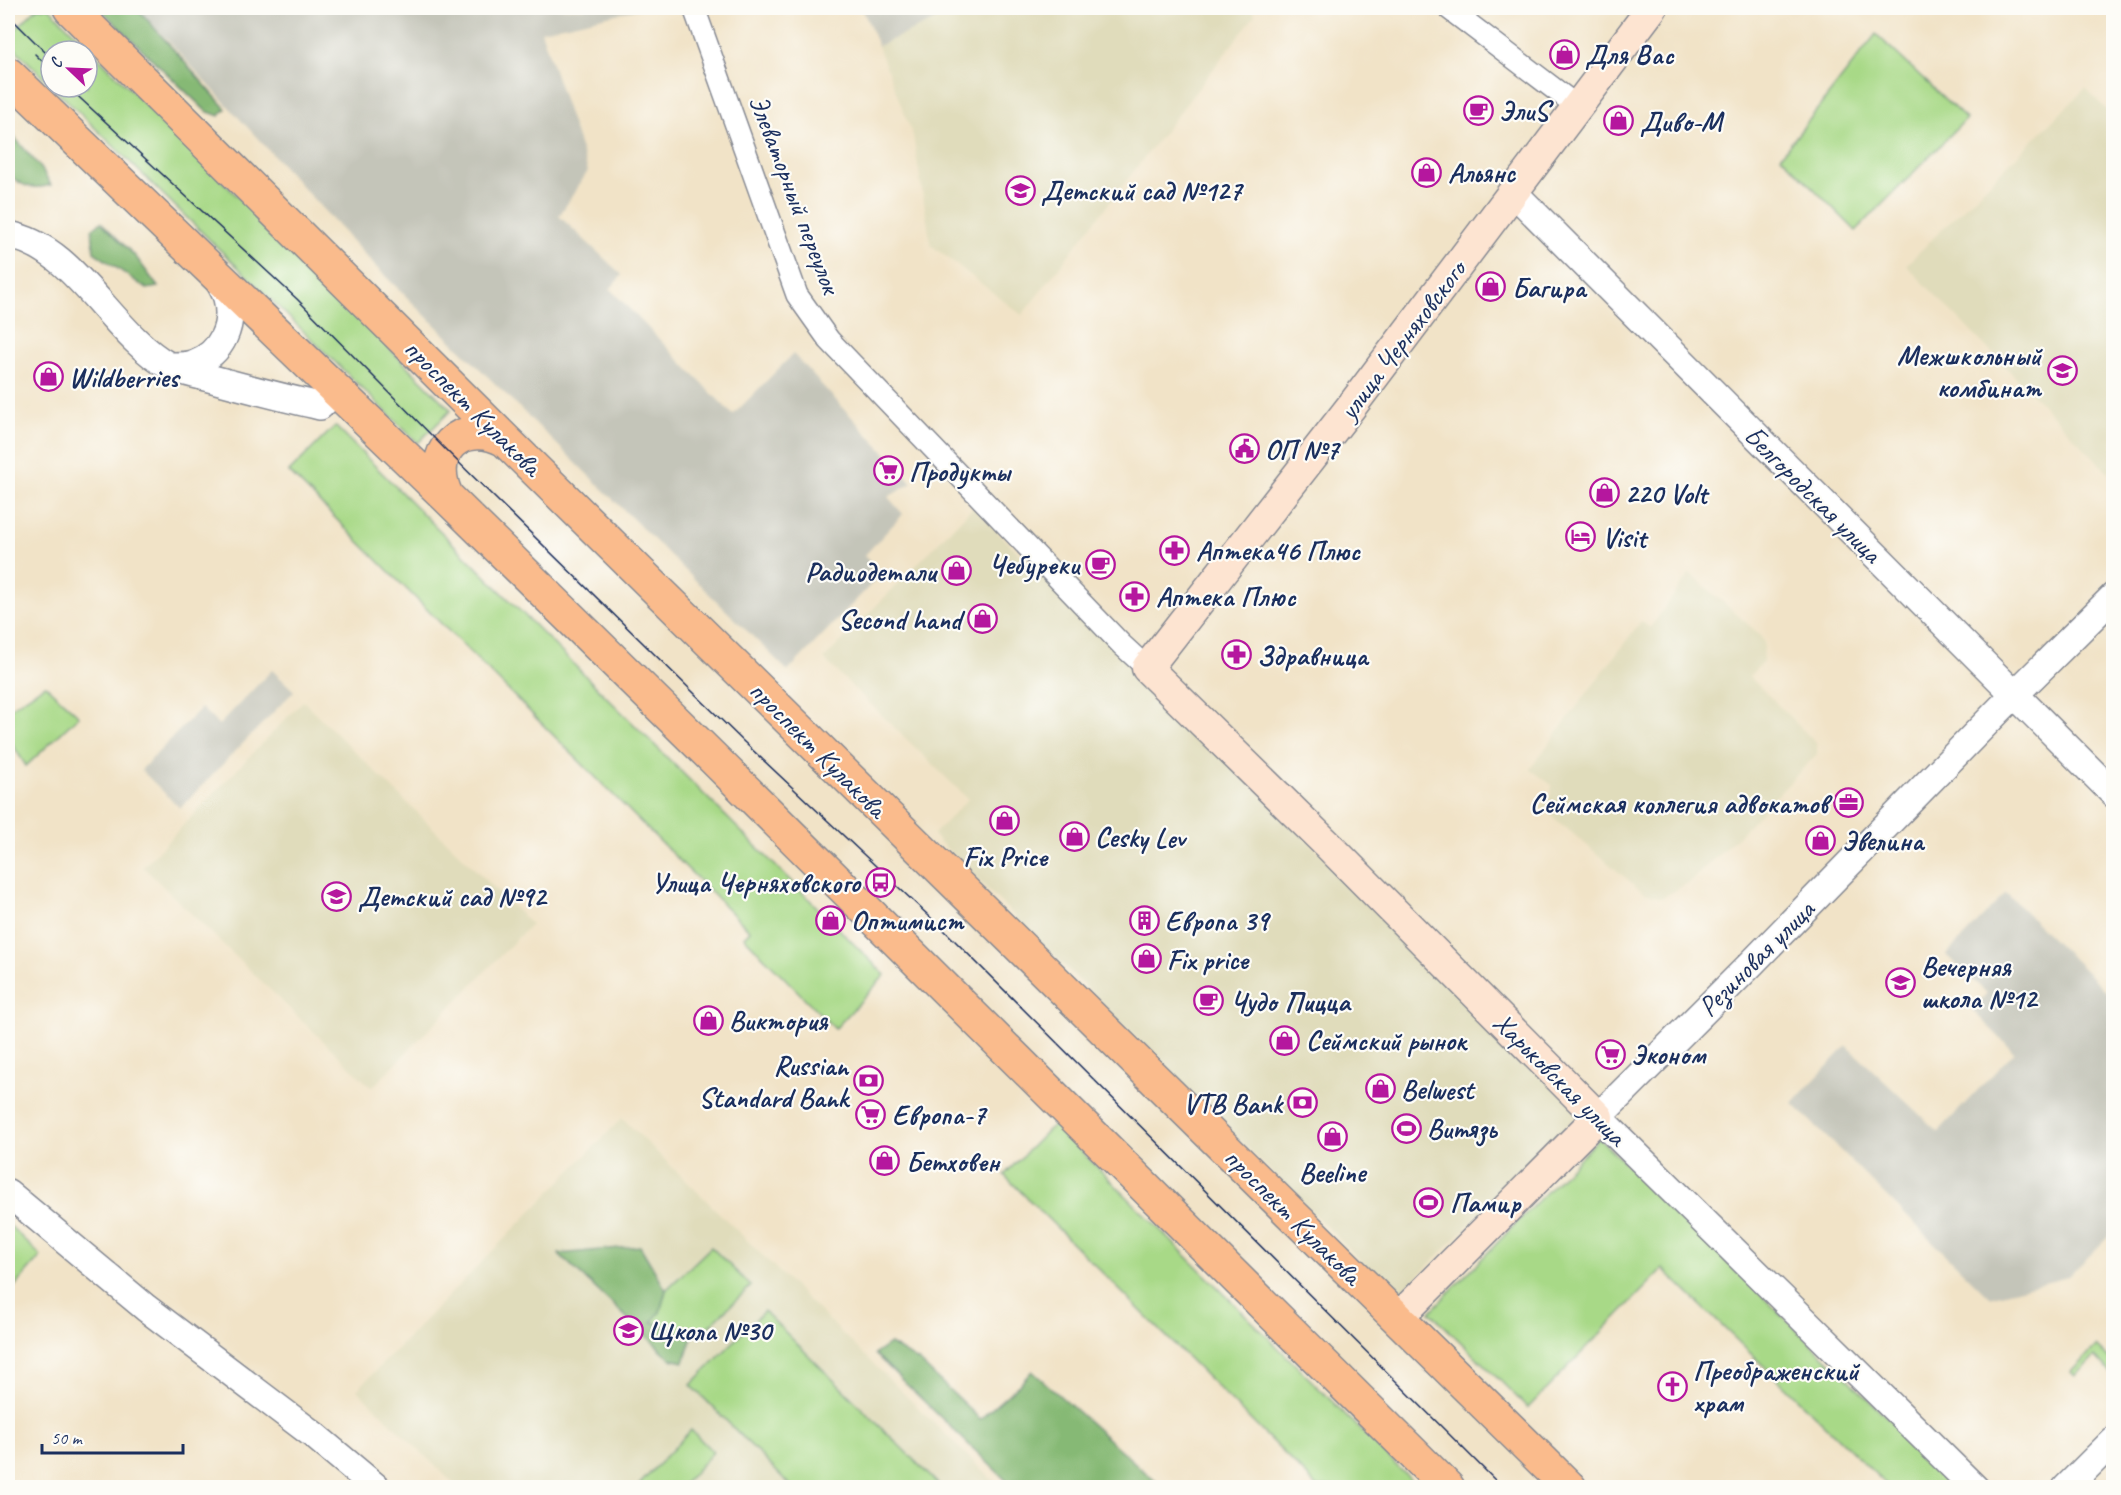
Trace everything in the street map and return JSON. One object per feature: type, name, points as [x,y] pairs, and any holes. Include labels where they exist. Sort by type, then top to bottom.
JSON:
[{"type":"main road","name":"проспект Кулакова","points":[[70,8],[505,440],[1570,1488]]},
{"type":"main road","name":"улица Черняховского","points":[[1147,668],[1354,403],[1652,8]]},
{"type":"main road","points":[[8,74],[217,276],[328,398],[447,497],[1448,1488]]},
{"type":"main road","points":[[447,497],[441,485],[439,471],[442,457],[457,438],[469,433],[481,432],[493,434],[505,440]]},
{"type":"main road","name":"Харьковская улица","points":[[1147,668],[1329,846],[1598,1117]]},
{"type":"main road","name":"Резиновая улица","points":[[1396,1319],[1598,1117]]},
{"type":"street","name":"Элеваторный переулок","points":[[694,8],[793,284],[803,303],[829,340],[845,357],[1122,645],[1147,668]]},
{"type":"street","points":[[1448,8],[1578,107]]},
{"type":"street","name":"Белгородская улица","points":[[1514,193],[2114,794]]},
{"type":"street","points":[[8,235],[20,237],[54,255],[147,351],[171,367],[273,395],[328,398]]},
{"type":"street","points":[[171,367],[195,364],[215,352],[223,339],[228,325],[229,311],[217,276]]},
{"type":"street","name":"Резиновая улица","points":[[1598,1117],[2114,596]]},
{"type":"street","name":"Харьковская улица","points":[[1598,1117],[1975,1488]]},
{"type":"street","points":[[8,1193],[146,1308],[315,1436],[377,1488]]},
{"type":"street","points":[[2066,1488],[2114,1440]]},
{"type":"shaded area","points":[[138,8],[643,8],[541,31],[588,171],[559,216],[622,275],[610,289],[733,415],[793,354],[901,470],[912,483],[888,497],[903,514],[864,556],[882,573],[788,671],[375,266]]},
{"type":"shaded area","points":[[862,8],[962,8],[878,46]]},
{"type":"shaded area","name":"Детский сад №127","points":[[962,8],[1251,8],[1255,15],[1022,315],[931,245],[913,135],[878,46]]},
{"type":"shaded area","name":"Межшкольный комбинат","points":[[2086,88],[2113,117],[2113,477],[1906,265]]},
{"type":"shaded area","points":[[973,507],[1580,1113],[1397,1297],[933,835],[968,799],[824,659]]},
{"type":"shaded area","points":[[1690,573],[1760,635],[1764,643],[1763,662],[1749,676],[1817,744],[1817,754],[1690,882],[1661,898],[1644,893],[1541,807],[1551,794],[1552,785],[1530,769],[1641,621],[1650,628]]},
{"type":"shaded area","points":[[272,670],[294,691],[180,808],[141,770],[201,708],[219,725]]},
{"type":"shaded area","name":"Детский сад №92","points":[[303,701],[531,924],[372,1088],[143,867]]},
{"type":"shaded area","points":[[2006,893],[2113,998],[2114,1231],[2068,1277],[1989,1297],[1792,1103],[1847,1046],[1938,1132],[2014,1052],[1972,1010],[1987,993],[1946,955]]},
{"type":"shaded area","name":"Щкола №30","points":[[622,1118],[1001,1487],[457,1487],[357,1390]]},
{"type":"green space","points":[[37,8],[49,8],[80,39],[39,39],[39,73],[8,42],[8,37]]},
{"type":"green space","points":[[99,8],[137,8],[226,109],[219,116],[206,111]]},
{"type":"green space","points":[[1876,34],[1966,119],[1856,231],[1781,156]]},
{"type":"green space","points":[[99,58],[451,410],[418,443],[65,99],[99,99]]},
{"type":"green space","points":[[8,130],[41,168],[51,185],[28,186],[8,174]]},
{"type":"green space","points":[[101,222],[136,257],[158,287],[147,289],[94,252],[92,229]]},
{"type":"green space","points":[[335,426],[885,975],[835,1029],[744,937],[750,931],[289,472]]},
{"type":"green space","points":[[45,685],[79,716],[26,766],[8,737],[8,710]]},
{"type":"green space","points":[[1054,1124],[1418,1487],[1318,1487],[1004,1175]]},
{"type":"green space","points":[[1599,1138],[1959,1487],[1889,1487],[1663,1269],[1528,1408],[1430,1312]]},
{"type":"green space","points":[[8,1224],[41,1256],[8,1294]]},
{"type":"green space","points":[[640,1246],[666,1290],[660,1312],[652,1322],[692,1337],[684,1362],[671,1359],[559,1254]]},
{"type":"green space","points":[[711,1247],[751,1286],[709,1326],[692,1337],[651,1321],[660,1312],[666,1290]]},
{"type":"green space","points":[[764,1311],[941,1487],[792,1487],[691,1385]]},
{"type":"green space","points":[[890,1344],[920,1362],[980,1419],[1032,1371],[1162,1487],[1013,1487],[875,1354]]},
{"type":"green space","points":[[2096,1346],[2113,1363],[2113,1375],[2095,1356],[2075,1376],[2071,1372]]},
{"type":"green space","points":[[691,1430],[713,1452],[681,1487],[637,1487]]},
{"type":"tram line","points":[[8,15],[39,46]]},
{"type":"tram line","points":[[35,54],[39,58]]},
{"type":"tram line","points":[[81,99],[297,299],[446,450],[744,742],[946,932],[1503,1488]]},
{"type":"place","name":"Для Вас","points":[[1564,54]]},
{"type":"place","name":"ЭлиS","points":[[1478,110]]},
{"type":"place","name":"Диво-М","points":[[1619,121]]},
{"type":"place","name":"Альянс","points":[[1427,172]]},
{"type":"place","name":"Детский сад №127","points":[[1020,190]]},
{"type":"place","name":"Багира","points":[[1491,287]]},
{"type":"place","name":"Межшкольный комбинат","points":[[2062,371]]},
{"type":"place","name":"Wildberries","points":[[48,377]]},
{"type":"place","name":"ОП №7","points":[[1244,449]]},
{"type":"place","name":"Продукты","points":[[888,471]]},
{"type":"place","name":"220 Volt","points":[[1604,493]]},
{"type":"place","name":"Visit","points":[[1581,537]]},
{"type":"place","name":"Аптека46 Плюс","points":[[1175,550]]},
{"type":"place","name":"Чебуреки","points":[[1100,564]]},
{"type":"place","name":"Радиодетали","points":[[957,571]]},
{"type":"place","name":"Аптека Плюс","points":[[1135,596]]},
{"type":"place","name":"Second hand","points":[[982,619]]},
{"type":"place","name":"Здравница","points":[[1236,655]]},
{"type":"place","name":"Сеймская коллегия адвокатов","points":[[1849,803]]},
{"type":"place","name":"Fix Price","points":[[1005,821]]},
{"type":"place","name":"Cesky Lev","points":[[1074,837]]},
{"type":"place","name":"Эвелина","points":[[1821,840]]},
{"type":"place","name":"Улица Черняховского","points":[[881,882]]},
{"type":"place","name":"Детский сад №92","points":[[337,896]]},
{"type":"place","name":"Оптимист","points":[[830,920]]},
{"type":"place","name":"Европа 39","points":[[1144,920]]},
{"type":"place","name":"Fix price","points":[[1146,959]]},
{"type":"place","name":"Вечерняя школа №12","points":[[1900,982]]},
{"type":"place","name":"Чудо Пицца","points":[[1209,1001]]},
{"type":"place","name":"Виктория","points":[[708,1020]]},
{"type":"place","name":"Сеймский рынок","points":[[1285,1040]]},
{"type":"place","name":"Эконом","points":[[1610,1054]]},
{"type":"place","name":"Russian Standard Bank","points":[[869,1081]]},
{"type":"place","name":"Belwest","points":[[1380,1089]]},
{"type":"place","name":"VTB Bank","points":[[1303,1103]]},
{"type":"place","name":"Европа-7","points":[[871,1114]]},
{"type":"place","name":"Витязь","points":[[1406,1128]]},
{"type":"place","name":"Beeline","points":[[1332,1137]]},
{"type":"place","name":"Бетховен","points":[[885,1161]]},
{"type":"place","name":"Памир","points":[[1429,1202]]},
{"type":"place","name":"Щкола №30","points":[[628,1330]]},
{"type":"place","name":"Преображенский храм","points":[[1672,1386]]}]
